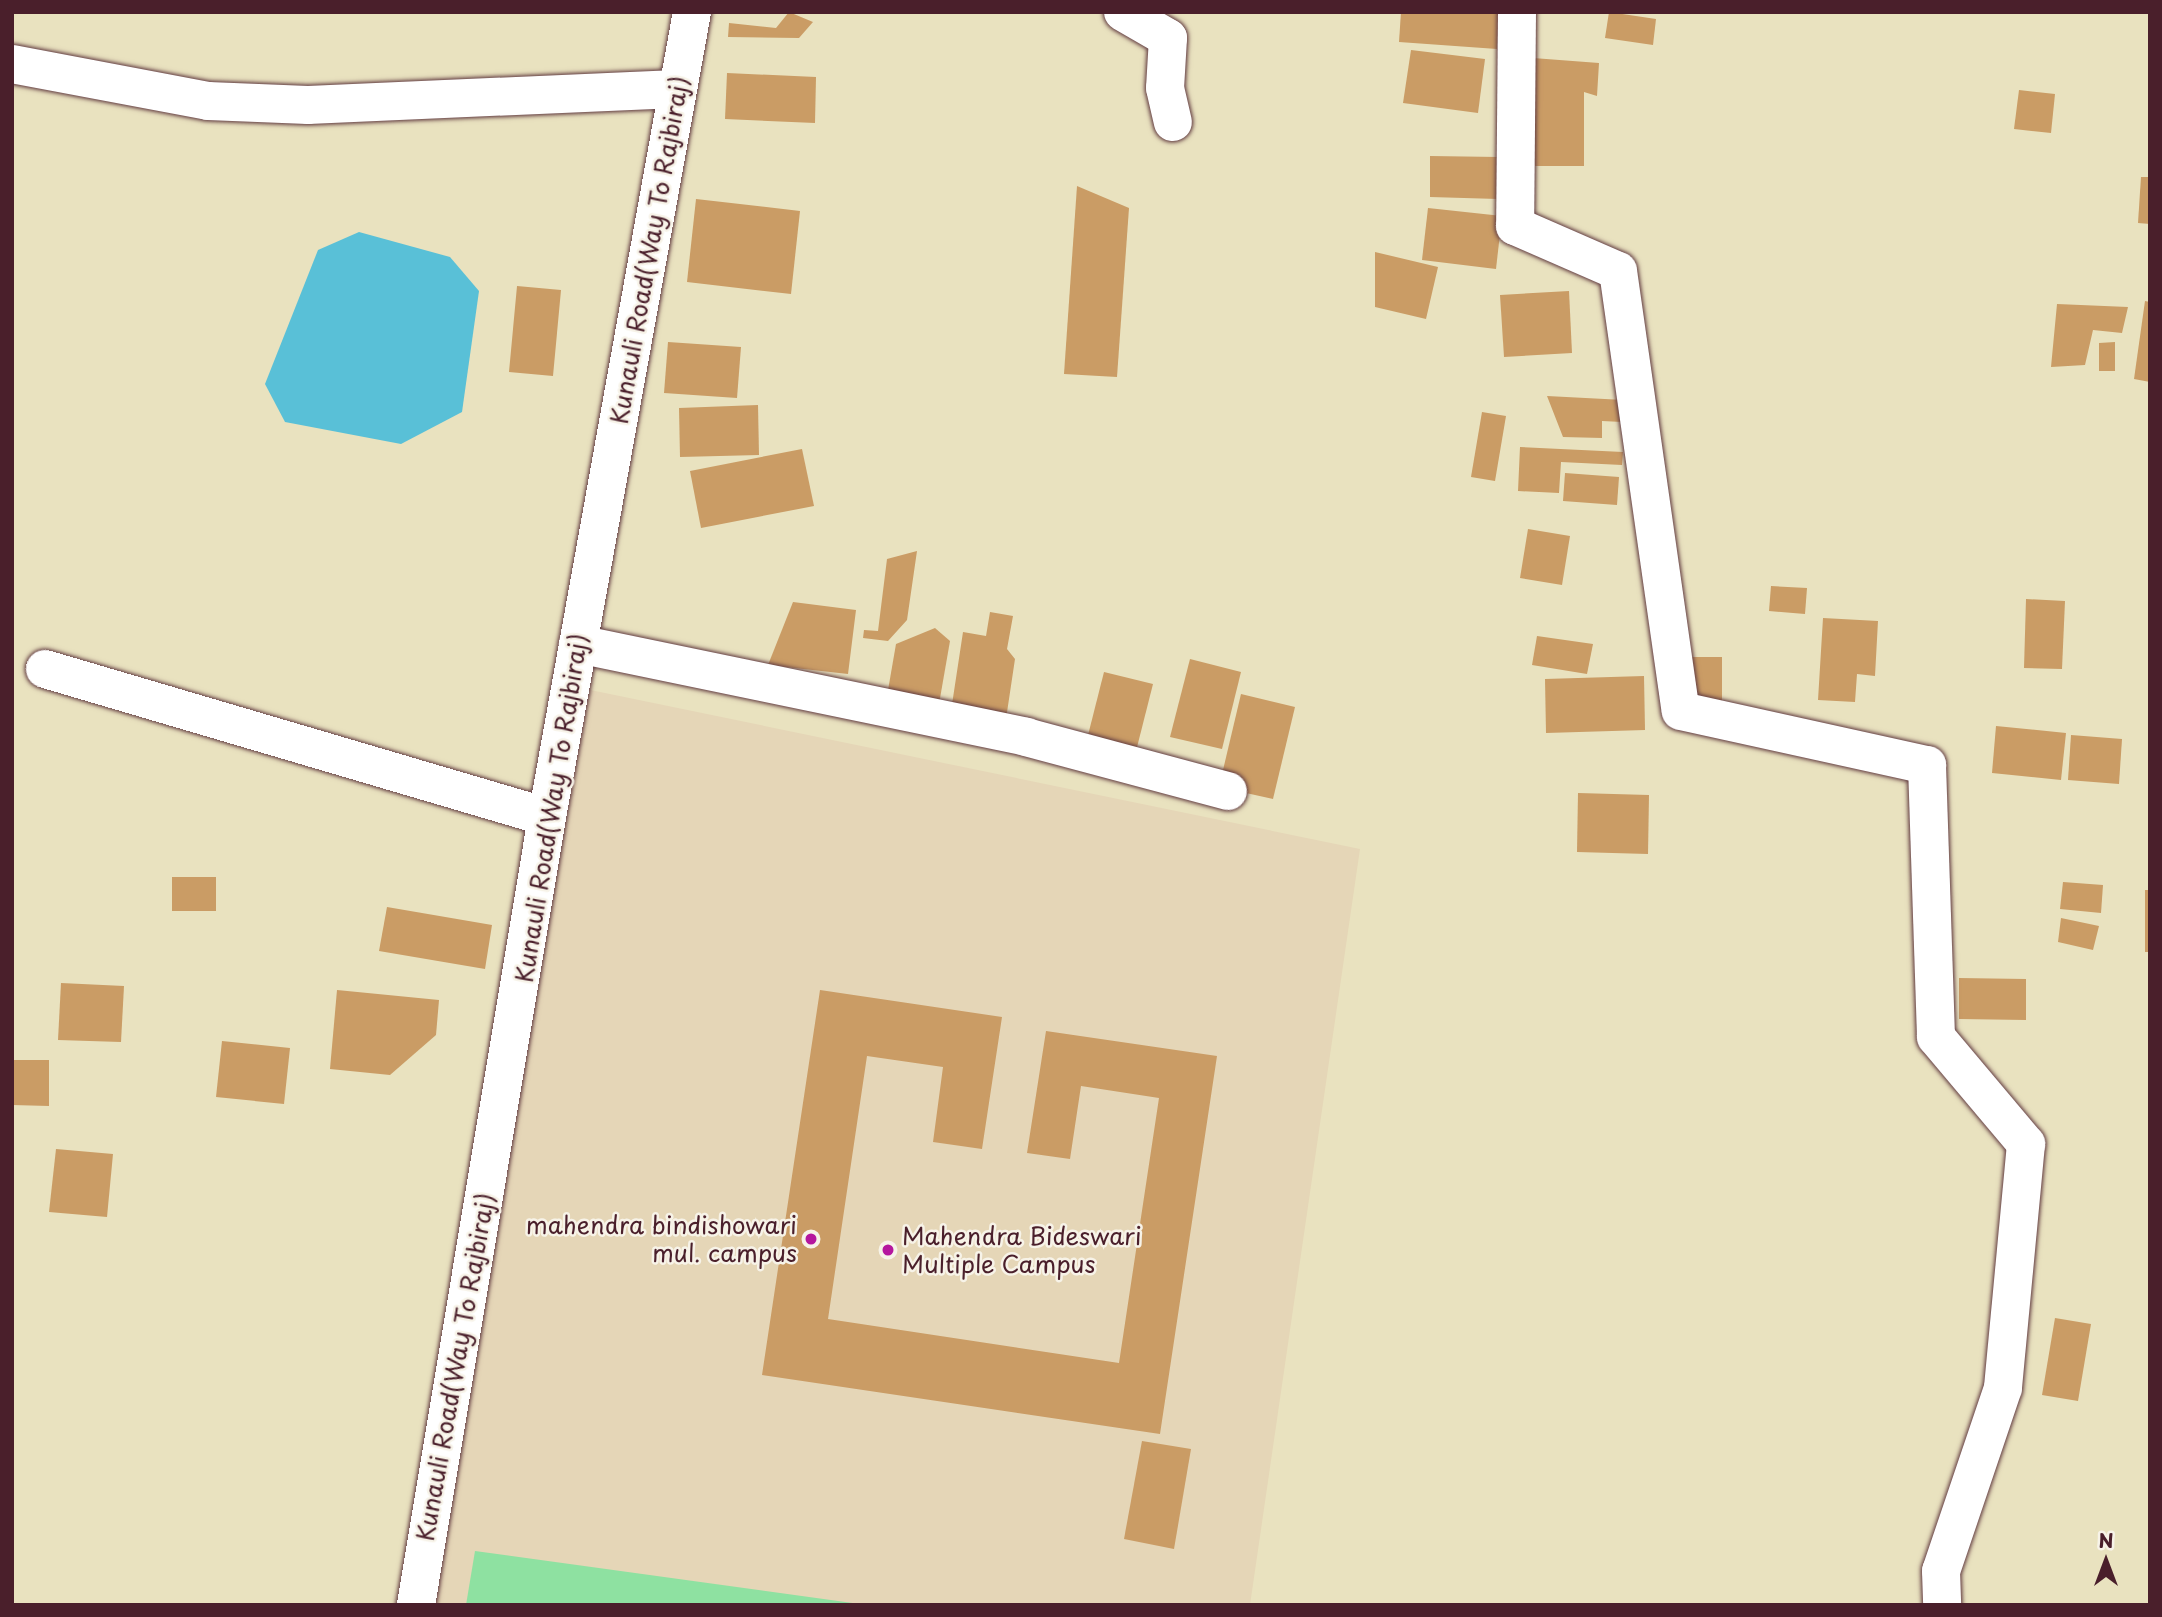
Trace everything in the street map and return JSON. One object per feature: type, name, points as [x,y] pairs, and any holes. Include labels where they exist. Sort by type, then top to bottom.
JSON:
[{"type":"street","name":"Kunauli Road(Way To Rajbiraj)","points":[[415,1605],[547,817],[692,12]]},
{"type":"street","points":[[1123,12],[1168,38],[1165,88],[1173,122]]},
{"type":"street","points":[[1517,12],[1515,226],[1618,271],[1681,711],[1927,765],[1936,1037],[2026,1144],[2003,1388],[1941,1571],[1942,1605]]},
{"type":"street","points":[[12,64],[208,101],[283,104],[677,89]]},
{"type":"street","points":[[578,644],[1026,737],[1228,791]]},
{"type":"street","points":[[45,668],[547,817]]},
{"type":"shaded area","name":"Mahendra Bideswari Multiple Campus","points":[[571,686],[1360,849],[1250,1605],[416,1605]]},
{"type":"green space","points":[[475,1551],[867,1605],[466,1605]]},
{"type":"water","points":[[359,232],[450,257],[479,291],[462,412],[401,444],[285,422],[265,384],[318,250]]},
{"type":"building","points":[[789,12],[813,22],[799,38],[728,37],[729,23],[776,28]]},
{"type":"building","points":[[1401,12],[1499,12],[1497,49],[1399,42]]},
{"type":"building","points":[[1609,12],[1656,19],[1653,45],[1605,38]]},
{"type":"building","points":[[1411,50],[1485,59],[1478,113],[1403,103]]},
{"type":"building","points":[[1533,58],[1599,63],[1597,96],[1584,92],[1584,166],[1530,166]]},
{"type":"building","points":[[727,73],[816,77],[815,123],[725,119]]},
{"type":"building","points":[[2019,90],[2055,94],[2051,133],[2014,129]]},
{"type":"building","points":[[1430,156],[1499,157],[1498,199],[1430,197]]},
{"type":"building","points":[[2141,177],[2150,177],[2150,224],[2138,223]]},
{"type":"building","points":[[1077,186],[1129,208],[1117,377],[1064,374]]},
{"type":"building","points":[[696,199],[800,211],[791,294],[687,282]]},
{"type":"building","points":[[1428,208],[1502,216],[1496,269],[1422,260]]},
{"type":"building","points":[[1375,252],[1438,267],[1426,319],[1375,307]]},
{"type":"building","points":[[517,286],[561,290],[553,376],[509,372]]},
{"type":"building","points":[[1569,291],[1572,353],[1504,357],[1500,295]]},
{"type":"building","points":[[2145,301],[2150,302],[2150,382],[2134,379]]},
{"type":"building","points":[[2057,304],[2128,307],[2122,333],[2093,330],[2085,365],[2051,367]]},
{"type":"building","points":[[668,342],[741,347],[737,398],[664,393]]},
{"type":"building","points":[[2115,342],[2115,371],[2099,371],[2099,343]]},
{"type":"building","points":[[1547,396],[1624,400],[1622,422],[1602,421],[1602,438],[1563,437]]},
{"type":"building","points":[[758,405],[759,455],[680,457],[679,408]]},
{"type":"building","points":[[1482,412],[1506,416],[1495,481],[1471,477]]},
{"type":"building","points":[[1520,447],[1623,452],[1622,465],[1561,462],[1559,493],[1518,491]]},
{"type":"building","points":[[802,449],[814,506],[701,528],[690,471]]},
{"type":"building","points":[[1565,473],[1619,477],[1617,505],[1563,501]]},
{"type":"building","points":[[1528,529],[1570,536],[1562,585],[1520,578]]},
{"type":"building","points":[[917,551],[907,620],[888,641],[863,638],[864,630],[878,631],[887,559]]},
{"type":"building","points":[[1771,586],[1807,588],[1805,614],[1769,611]]},
{"type":"building","points":[[2026,599],[2065,601],[2062,669],[2024,668]]},
{"type":"building","points":[[793,602],[856,610],[848,674],[768,665]]},
{"type":"building","points":[[990,612],[1013,616],[1007,649],[1015,659],[1006,719],[951,711],[963,632],[986,636]]},
{"type":"building","points":[[1823,618],[1878,621],[1875,676],[1857,674],[1855,702],[1818,700]]},
{"type":"building","points":[[935,628],[950,641],[939,704],[887,696],[896,644]]},
{"type":"building","points":[[1537,636],[1593,644],[1587,674],[1532,665]]},
{"type":"building","points":[[1691,657],[1722,657],[1722,702],[1691,702]]},
{"type":"building","points":[[1190,659],[1241,672],[1222,749],[1170,737]]},
{"type":"building","points":[[1104,672],[1153,684],[1133,763],[1084,751]]},
{"type":"building","points":[[1644,676],[1645,730],[1546,733],[1545,679]]},
{"type":"building","points":[[1241,694],[1295,707],[1273,799],[1219,787]]},
{"type":"building","points":[[1996,726],[2066,733],[2061,780],[1992,773]]},
{"type":"building","points":[[2071,735],[2122,739],[2119,784],[2068,780]]},
{"type":"building","points":[[1578,793],[1649,795],[1648,854],[1577,852]]},
{"type":"building","points":[[172,877],[216,877],[216,911],[172,911]]},
{"type":"building","points":[[2063,882],[2103,885],[2101,913],[2060,909]]},
{"type":"building","points":[[2145,890],[2150,890],[2150,952],[2145,952]]},
{"type":"building","points":[[387,907],[492,925],[485,969],[379,951]]},
{"type":"building","points":[[2061,918],[2099,926],[2093,950],[2058,942]]},
{"type":"building","points":[[1959,978],[2026,979],[2026,1020],[1959,1019]]},
{"type":"building","points":[[61,983],[124,986],[121,1042],[58,1040]]},
{"type":"building","points":[[337,990],[439,1000],[436,1035],[390,1075],[330,1069]]},
{"type":"building","name":"mahendra bindishowari mul. campus","points":[[820,990],[1002,1017],[982,1149],[933,1142],[943,1067],[867,1056],[828,1319],[1119,1363],[1159,1098],[1081,1086],[1070,1159],[1027,1153],[1046,1031],[1217,1056],[1160,1434],[762,1375]]},
{"type":"building","points":[[222,1041],[290,1048],[284,1104],[216,1097]]},
{"type":"building","points":[[12,1060],[49,1060],[49,1106],[12,1105]]},
{"type":"building","points":[[56,1149],[113,1154],[107,1217],[49,1212]]},
{"type":"building","points":[[2055,1318],[2091,1324],[2078,1401],[2042,1395]]},
{"type":"building","points":[[1142,1441],[1191,1449],[1174,1549],[1124,1539]]},
{"type":"place","name":"mahendra bindishowari mul. campus","points":[[811,1239]]},
{"type":"place","name":"Mahendra Bideswari Multiple Campus","points":[[888,1250]]}]
